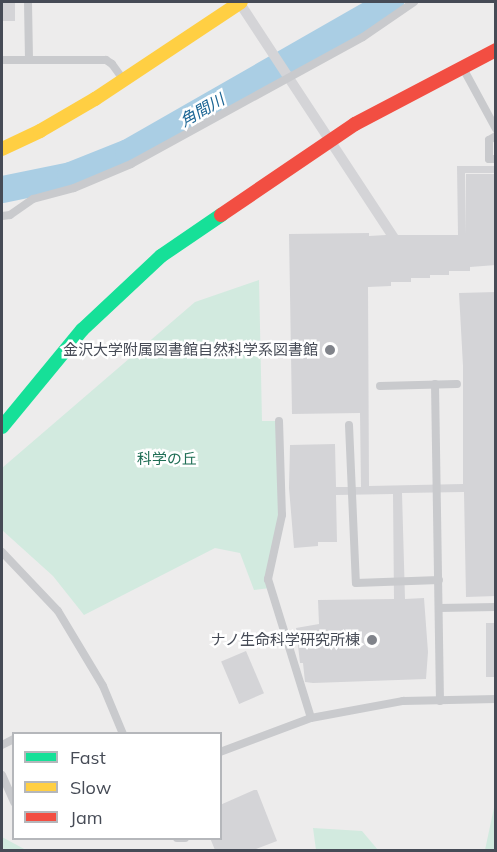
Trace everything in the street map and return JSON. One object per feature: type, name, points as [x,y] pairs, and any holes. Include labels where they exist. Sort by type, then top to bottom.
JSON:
[{"type":"street","points":[[2,149],[40,131],[124,81],[241,2]]},
{"type":"street","points":[[2,427],[82,330],[161,256],[355,124],[462,68],[494,54]]},
{"type":"lane","points":[[28,2],[29,59]]},
{"type":"lane","points":[[2,216],[10,215],[33,199],[74,188],[131,164],[363,37],[414,2]]},
{"type":"lane","points":[[2,60],[106,60],[112,63],[124,81]]},
{"type":"lane","points":[[462,68],[495,129]]},
{"type":"lane","points":[[495,136],[489,140],[489,159],[495,159]]},
{"type":"lane","points":[[435,384],[440,701]]},
{"type":"lane","points":[[380,386],[457,384]]},
{"type":"lane","points":[[279,421],[282,515],[268,579],[311,718]]},
{"type":"lane","points":[[349,425],[356,583],[439,580]]},
{"type":"lane","points":[[2,552],[58,611],[103,686],[122,732]]},
{"type":"lane","points":[[439,608],[495,607]]},
{"type":"lane","points":[[222,751],[311,718],[403,701],[495,699]]},
{"type":"lane","points":[[2,774],[12,797]]},
{"type":"green space","name":"科学の丘","points":[[259,280],[262,421],[279,421],[282,515],[270,588],[254,590],[240,553],[215,548],[84,615],[53,576],[2,530],[2,468],[195,302]]},
{"type":"green space","points":[[495,803],[495,850],[485,850]]},
{"type":"green space","points":[[313,828],[362,831],[378,850],[316,850]]},
{"type":"green space","points":[[2,837],[26,850],[2,850]]},
{"type":"building","points":[[2,2],[15,2],[15,21],[2,21]]},
{"type":"building","points":[[233,2],[245,2],[398,235],[458,235],[457,166],[496,166],[496,173],[465,173],[466,235],[466,174],[496,174],[496,265],[470,267],[470,271],[449,271],[449,275],[430,275],[430,278],[411,278],[411,282],[391,282],[391,286],[368,287],[369,486],[463,484],[463,366],[459,293],[496,292],[496,596],[466,597],[464,492],[402,493],[405,599],[424,598],[428,652],[426,679],[305,682],[303,663],[300,663],[296,628],[319,624],[318,600],[394,599],[393,494],[336,495],[337,542],[318,542],[318,546],[294,548],[289,488],[290,445],[335,444],[336,487],[361,487],[360,413],[292,414],[289,234],[369,233],[369,236],[386,235]]},
{"type":"building","points":[[486,623],[496,623],[496,677],[486,677]]},
{"type":"building","points":[[246,651],[264,693],[239,704],[221,662]]},
{"type":"building","points":[[257,790],[277,841],[253,850],[215,850],[211,840],[222,840],[222,804]]},
{"type":"waterway","name":"角間川","points":[[2,189],[70,175],[128,152],[390,2]]},
{"type":"traffic: fast","points":[[2,427],[82,330],[161,256],[221,215]]},
{"type":"traffic: slow","points":[[2,149],[40,131],[95,99],[241,2]]},
{"type":"traffic: jam","points":[[221,215],[355,124],[496,50]]},
{"type":"place","name":"金沢大学附属図書館自然科学系図書館","points":[[330,350]]},
{"type":"place","name":"ナノ生命科学研究所棟","points":[[372,640]]}]
